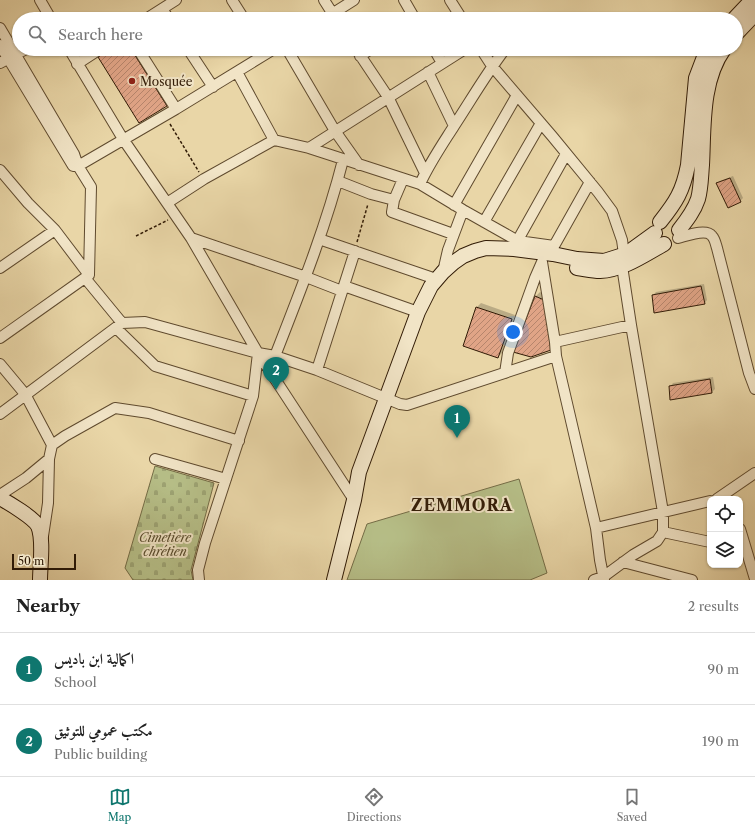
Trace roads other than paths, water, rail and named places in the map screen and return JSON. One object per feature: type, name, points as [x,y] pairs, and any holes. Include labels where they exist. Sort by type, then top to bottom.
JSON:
[{"type":"main road","points":[[741,12],[752,0]]},
{"type":"main road","points":[[743,27],[755,14]]},
{"type":"main road","points":[[390,399],[427,311],[438,291],[449,276],[464,265],[479,259],[495,256],[599,271],[612,269],[657,227],[676,201],[686,179],[696,78],[705,56]]},
{"type":"main road","points":[[657,227],[657,240],[664,244],[672,244],[691,214],[698,198],[707,93],[710,76],[719,56]]},
{"type":"main road","points":[[657,227],[668,220],[672,221],[675,223],[679,234]]},
{"type":"main road","points":[[334,580],[354,500],[367,475],[418,312],[431,286],[452,263],[475,250],[516,245],[577,260],[623,260],[631,263],[664,244]]},
{"type":"main road","points":[[0,498],[21,511],[38,526],[42,544],[40,580]]},
{"type":"street","points":[[40,0],[47,12]]},
{"type":"street","points":[[157,12],[176,0]]},
{"type":"street","points":[[232,0],[240,12]]},
{"type":"street","points":[[324,0],[332,12]]},
{"type":"street","points":[[339,12],[354,0]]},
{"type":"street","points":[[404,0],[412,12]]},
{"type":"street","points":[[450,0],[458,12]]},
{"type":"street","points":[[0,28],[8,58]]},
{"type":"street","points":[[0,45],[73,166],[78,166],[176,109],[237,72],[260,56]]},
{"type":"street","points":[[73,56],[123,139],[191,238],[258,353],[354,500]]},
{"type":"street","points":[[77,64],[89,56]]},
{"type":"street","points":[[142,56],[176,109]]},
{"type":"street","points":[[193,56],[213,87]]},
{"type":"street","points":[[291,56],[335,131],[360,165]]},
{"type":"street","points":[[361,56],[388,97],[425,173]]},
{"type":"street","points":[[438,56],[442,63]]},
{"type":"street","points":[[309,148],[454,56]]},
{"type":"street","points":[[486,56],[492,66],[590,182],[612,211],[622,240],[631,325],[663,512],[664,532],[657,541],[633,555],[600,579]]},
{"type":"street","points":[[420,184],[425,173],[454,126],[500,56]]},
{"type":"street","points":[[237,72],[274,140]]},
{"type":"street","points":[[428,72],[454,126]]},
{"type":"street","points":[[454,205],[517,95]]},
{"type":"street","points":[[484,222],[541,123]]},
{"type":"street","points":[[167,203],[204,179],[274,140],[309,148],[420,184],[484,222],[516,245],[554,246],[590,182]]},
{"type":"street","points":[[516,245],[566,154]]},
{"type":"street","points":[[275,356],[306,277],[338,181],[343,160]]},
{"type":"street","points":[[78,166],[91,187],[88,276]]},
{"type":"street","points":[[0,170],[28,203],[55,230],[88,276],[119,326],[155,366],[254,396]]},
{"type":"street","points":[[403,179],[394,200],[392,212],[453,234]]},
{"type":"street","points":[[338,181],[371,194],[394,200]]},
{"type":"street","points":[[319,239],[440,276],[453,234],[463,210]]},
{"type":"street","points":[[0,268],[55,230]]},
{"type":"street","points":[[679,234],[708,232],[712,236],[717,248],[749,373],[755,389]]},
{"type":"street","points":[[191,238],[306,277],[418,312]]},
{"type":"street","points":[[317,370],[355,251]]},
{"type":"street","points":[[542,262],[556,356],[596,528],[600,579]]},
{"type":"street","points":[[505,373],[508,353],[542,262]]},
{"type":"street","points":[[0,338],[88,276]]},
{"type":"street","points":[[0,414],[25,394],[119,326],[145,322],[258,353],[275,356],[317,370],[400,404],[406,405],[556,356]]},
{"type":"street","points":[[555,342],[631,325]]},
{"type":"street","points":[[199,580],[198,570],[226,479],[254,396],[258,353]]},
{"type":"street","points":[[0,364],[25,394],[52,446]]},
{"type":"street","points":[[42,544],[48,503],[49,459],[52,446],[65,436],[115,408],[150,413],[239,441]]},
{"type":"street","points":[[0,495],[26,478],[49,459]]},
{"type":"street","points":[[155,459],[226,479]]},
{"type":"street","points":[[722,496],[755,473]]},
{"type":"street","points":[[596,528],[707,502]]},
{"type":"street","points":[[664,532],[707,541]]},
{"type":"street","points":[[743,550],[755,579]]},
{"type":"street","points":[[623,562],[692,580]]},
{"type":"place","name":"Mosquée","points":[[132,81]]},
{"type":"place","name":"مكتب عمومي للتوثيق","points":[[276,390]]},
{"type":"place","name":"اكمالية ابن باديس","points":[[457,438]]},
{"type":"district","name":"ZEMMORA","points":[[462,505]]},
{"type":"park label","name":"Cimetière chrétien","points":[[165,544]]}]
